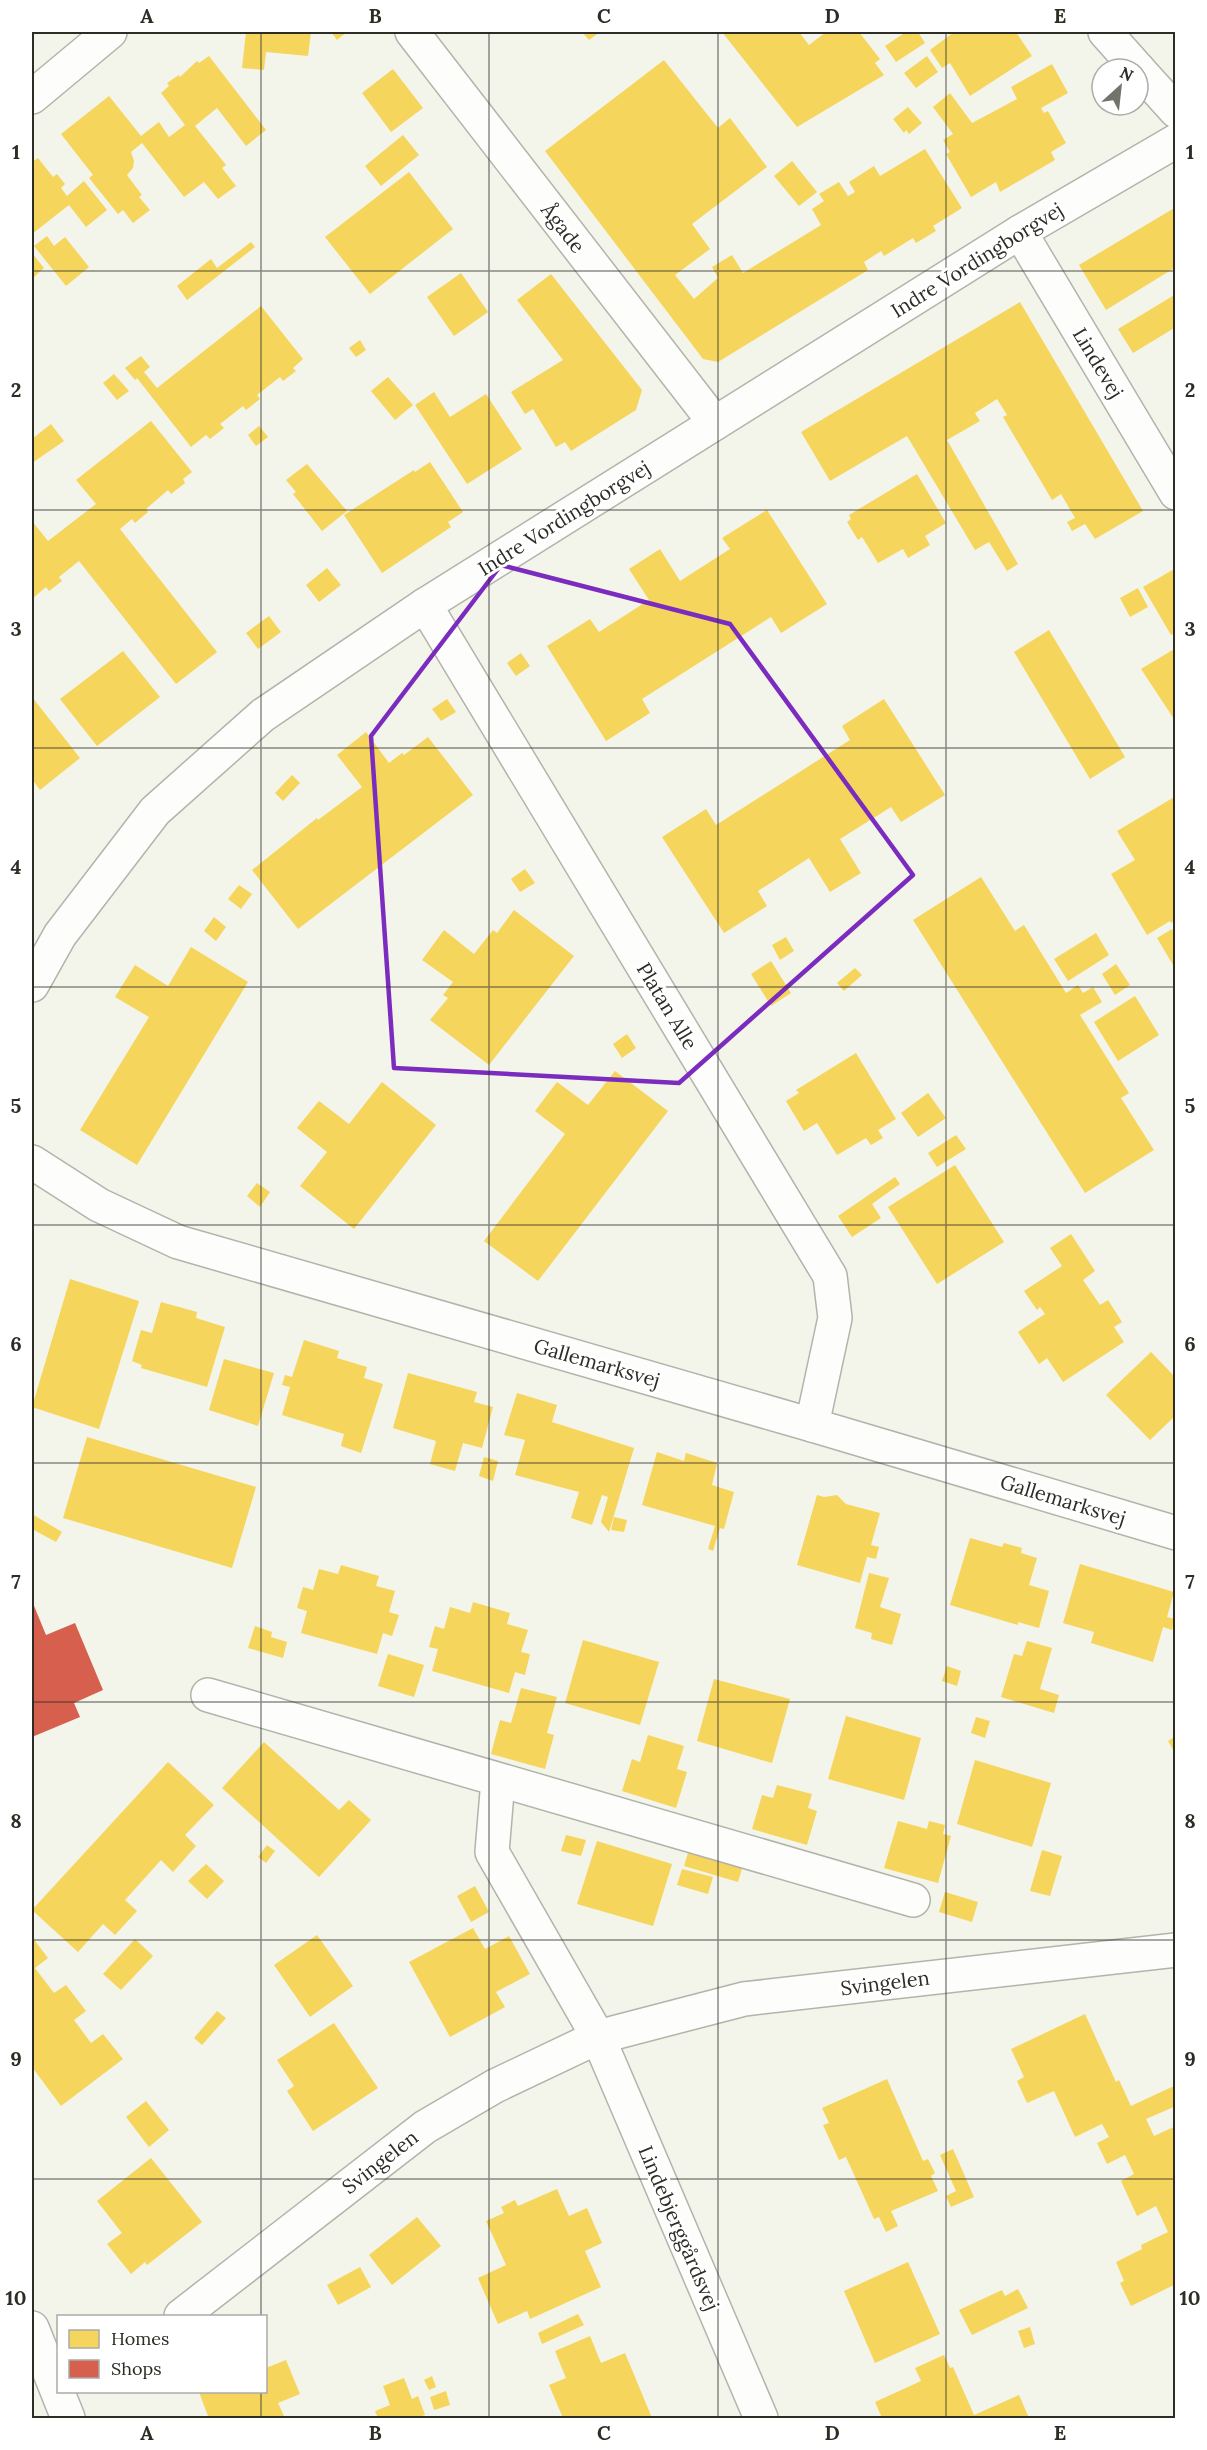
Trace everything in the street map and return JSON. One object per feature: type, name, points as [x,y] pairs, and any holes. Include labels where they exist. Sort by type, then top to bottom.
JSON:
[{"type":"street","points":[[32,97],[110,32]]},
{"type":"street","name":"Ågade","points":[[412,32],[715,423]]},
{"type":"street","points":[[1105,32],[1127,57]]},
{"type":"street","points":[[1150,82],[1176,111]]},
{"type":"street","name":"Indre Vordingborgvej","points":[[32,985],[60,935],[155,812],[263,715],[425,605],[1020,232],[1176,141]]},
{"type":"street","name":"Lindevej","points":[[1020,232],[1176,493]]},
{"type":"street","name":"Platan Alle","points":[[425,605],[830,1276],[835,1318],[812,1425]]},
{"type":"street","name":"Gallemarksvej","points":[[32,1162],[99,1205],[178,1242],[1176,1533]]},
{"type":"street","points":[[208,1695],[913,1900]]},
{"type":"street","points":[[498,1780],[492,1852],[598,2037]]},
{"type":"street","name":"Svingelen","points":[[182,2315],[425,2127],[495,2086],[598,2037],[744,2000],[1176,1950]]},
{"type":"street","name":"Lindebjerggårdsvej","points":[[598,2037],[761,2418]]},
{"type":"street","points":[[32,2328],[57,2387]]},
{"type":"highlighted area","points":[[501,565],[730,624],[913,875],[679,1083],[394,1068],[371,736]]},
{"type":"building: Homes","points":[[246,32],[311,32],[308,56],[266,52],[264,70],[242,68]]},
{"type":"building: Homes","points":[[331,32],[347,32],[337,40]]},
{"type":"building: Homes","points":[[582,32],[600,32],[589,40]]},
{"type":"building: Homes","points":[[722,32],[799,32],[809,45],[826,32],[859,32],[880,59],[875,63],[884,75],[797,127]]},
{"type":"building: Homes","points":[[906,32],[918,32],[925,43],[896,62],[885,46]]},
{"type":"building: Homes","points":[[954,32],[1016,32],[1032,56],[970,96],[950,63],[942,68],[930,50]]},
{"type":"building: Homes","points":[[209,56],[266,130],[246,146],[217,108],[195,126],[226,165],[222,168],[236,186],[218,199],[204,182],[184,197],[142,143],[131,152],[134,161],[133,168],[127,175],[142,195],[139,197],[150,210],[133,223],[123,210],[118,214],[89,178],[93,175],[61,134],[109,96],[141,136],[159,122],[169,137],[185,125],[161,93],[169,86],[167,83],[179,75],[180,77],[197,61],[199,63]]},
{"type":"building: Homes","points":[[927,56],[938,72],[916,88],[904,73]]},
{"type":"building: Homes","points":[[664,60],[718,128],[730,118],[767,167],[692,224],[710,249],[675,275],[694,299],[718,278],[712,267],[732,255],[743,273],[821,225],[812,209],[824,201],[819,194],[839,182],[848,196],[855,192],[849,182],[874,166],[880,176],[925,149],[962,208],[933,226],[936,231],[916,243],[913,238],[884,256],[881,251],[864,262],[868,270],[718,362],[703,359],[545,151]]},
{"type":"building: Homes","points":[[1052,64],[1068,93],[1041,108],[1044,113],[1048,111],[1066,143],[1051,152],[1055,160],[1000,192],[996,182],[971,197],[946,154],[950,152],[943,140],[953,134],[933,107],[950,93],[972,123],[1017,99],[1011,87]]},
{"type":"building: Homes","points":[[393,69],[423,108],[391,132],[362,93]]},
{"type":"building: Homes","points":[[908,107],[922,123],[909,134],[906,130],[904,133],[893,119]]},
{"type":"building: Homes","points":[[403,135],[419,155],[381,186],[365,166]]},
{"type":"building: Homes","points":[[38,158],[53,177],[57,174],[65,184],[61,188],[67,196],[84,181],[107,210],[86,227],[69,205],[32,234],[32,162]]},
{"type":"building: Homes","points":[[792,161],[817,192],[799,206],[774,176]]},
{"type":"building: Homes","points":[[409,172],[453,229],[370,294],[325,237]]},
{"type":"building: Homes","points":[[1176,207],[1176,267],[1106,310],[1079,265]]},
{"type":"building: Homes","points":[[47,236],[54,246],[65,237],[89,267],[66,286],[34,246]]},
{"type":"building: Homes","points":[[251,242],[255,247],[187,300],[177,286],[211,259],[217,268]]},
{"type":"building: Homes","points":[[32,253],[44,268],[32,279]]},
{"type":"building: Homes","points":[[461,273],[488,312],[454,336],[427,297]]},
{"type":"building: Homes","points":[[551,274],[642,390],[636,410],[571,451],[565,442],[556,447],[533,409],[525,414],[511,392],[563,360],[517,300]]},
{"type":"building: Homes","points":[[1176,294],[1176,327],[1133,353],[1118,329]]},
{"type":"building: Homes","points":[[1020,302],[1143,511],[1095,539],[1085,524],[1072,531],[1067,522],[1075,518],[1061,494],[1052,500],[1003,417],[1007,415],[997,399],[975,413],[980,421],[947,440],[1018,564],[1007,571],[989,542],[975,550],[907,436],[830,481],[801,432]]},
{"type":"building: Homes","points":[[261,306],[303,359],[293,368],[296,371],[283,381],[280,377],[257,395],[260,399],[246,410],[243,406],[220,424],[224,428],[210,439],[206,435],[191,447],[137,378],[135,380],[125,368],[141,356],[150,367],[144,372],[157,388]]},
{"type":"building: Homes","points":[[360,340],[366,350],[356,357],[349,348]]},
{"type":"building: Homes","points":[[114,374],[129,391],[117,400],[103,383]]},
{"type":"building: Homes","points":[[388,377],[413,405],[395,420],[371,391]]},
{"type":"building: Homes","points":[[434,392],[450,417],[486,394],[522,449],[467,484],[415,405]]},
{"type":"building: Homes","points":[[151,421],[192,472],[183,479],[185,483],[171,494],[168,490],[146,509],[148,512],[135,523],[132,519],[120,529],[217,652],[176,684],[79,561],[59,577],[62,581],[49,591],[46,587],[32,599],[32,521],[48,541],[96,504],[76,480]]},
{"type":"building: Homes","points":[[51,424],[64,441],[32,463],[32,439]]},
{"type":"building: Homes","points":[[259,426],[268,437],[256,446],[248,435]]},
{"type":"building: Homes","points":[[430,462],[463,512],[448,522],[451,527],[382,573],[344,515]]},
{"type":"building: Homes","points":[[307,464],[347,511],[322,531],[293,494],[296,492],[286,480]]},
{"type":"building: Homes","points":[[917,474],[946,523],[925,536],[930,545],[908,558],[903,549],[878,563],[862,537],[858,540],[847,522],[851,519],[849,515]]},
{"type":"building: Homes","points":[[767,510],[827,604],[781,633],[771,617],[642,699],[650,713],[606,741],[547,646],[590,619],[599,632],[649,600],[629,569],[660,549],[680,581],[730,549],[722,538]]},
{"type":"building: Homes","points":[[327,568],[341,585],[319,602],[306,585]]},
{"type":"building: Homes","points":[[1176,568],[1176,633],[1171,635],[1143,587]]},
{"type":"building: Homes","points":[[1138,588],[1148,607],[1130,617],[1120,598]]},
{"type":"building: Homes","points":[[269,616],[281,632],[258,649],[246,633]]},
{"type":"building: Homes","points":[[1049,630],[1125,757],[1090,779],[1014,652]]},
{"type":"building: Homes","points":[[1176,648],[1176,722],[1141,669]]},
{"type":"building: Homes","points":[[123,651],[160,697],[97,746],[60,699]]},
{"type":"building: Homes","points":[[521,653],[530,666],[516,676],[507,663]]},
{"type":"building: Homes","points":[[32,697],[80,758],[40,790],[32,779]]},
{"type":"building: Homes","points":[[447,699],[456,712],[441,721],[432,709]]},
{"type":"building: Homes","points":[[884,699],[945,795],[901,822],[891,807],[840,839],[861,873],[830,892],[809,858],[758,891],[767,906],[724,933],[662,837],[706,809],[716,825],[850,740],[842,726]]},
{"type":"building: Homes","points":[[366,732],[389,763],[428,737],[473,795],[298,929],[252,870],[317,818],[318,820],[362,787],[337,755]]},
{"type":"building: Homes","points":[[292,775],[300,783],[283,801],[275,793]]},
{"type":"building: Homes","points":[[1176,796],[1176,920],[1171,923],[1170,921],[1147,935],[1111,874],[1135,860],[1117,831]]},
{"type":"building: Homes","points":[[525,869],[535,883],[520,892],[511,879]]},
{"type":"building: Homes","points":[[981,877],[1015,931],[1024,925],[1066,993],[1078,985],[1083,993],[1093,987],[1102,1002],[1080,1015],[1129,1093],[1121,1098],[1154,1150],[1085,1193],[913,920]]},
{"type":"building: Homes","points":[[239,885],[252,894],[241,909],[228,899]]},
{"type":"building: Homes","points":[[514,910],[574,956],[489,1065],[430,1020],[448,998],[443,995],[453,982],[422,960],[444,930],[474,954],[493,930],[497,933]]},
{"type":"building: Homes","points":[[214,917],[226,927],[216,941],[204,931]]},
{"type":"building: Homes","points":[[1172,929],[1176,936],[1176,970],[1157,938]]},
{"type":"building: Homes","points":[[1096,933],[1109,955],[1068,981],[1054,959]]},
{"type":"building: Homes","points":[[786,937],[794,951],[780,960],[772,945]]},
{"type":"building: Homes","points":[[191,947],[248,982],[137,1165],[80,1130],[149,1017],[115,997],[135,965],[168,986]]},
{"type":"building: Homes","points":[[771,961],[791,993],[771,1006],[751,974]]},
{"type":"building: Homes","points":[[1116,964],[1130,985],[1115,995],[1102,974]]},
{"type":"building: Homes","points":[[855,968],[862,975],[844,991],[837,983]]},
{"type":"building: Homes","points":[[1135,996],[1159,1035],[1118,1061],[1094,1022]]},
{"type":"building: Homes","points":[[627,1034],[636,1048],[622,1058],[613,1044]]},
{"type":"building: Homes","points":[[856,1053],[896,1119],[878,1130],[883,1138],[871,1145],[866,1138],[837,1155],[817,1123],[804,1131],[786,1101],[799,1093],[796,1090]]},
{"type":"building: Homes","points":[[615,1071],[668,1111],[538,1281],[484,1241],[565,1134],[535,1111],[557,1082],[588,1105]]},
{"type":"building: Homes","points":[[382,1082],[436,1125],[354,1229],[300,1186],[327,1152],[297,1128],[319,1101],[349,1124]]},
{"type":"building: Homes","points":[[928,1093],[946,1118],[918,1137],[901,1113]]},
{"type":"building: Homes","points":[[956,1135],[966,1149],[937,1167],[928,1153]]},
{"type":"building: Homes","points":[[955,1165],[1004,1242],[937,1284],[888,1207]]},
{"type":"building: Homes","points":[[895,1177],[900,1184],[872,1204],[881,1218],[852,1237],[838,1216]]},
{"type":"building: Homes","points":[[257,1183],[270,1192],[260,1207],[247,1196]]},
{"type":"building: Homes","points":[[1071,1234],[1095,1271],[1083,1280],[1100,1305],[1108,1300],[1122,1322],[1114,1327],[1124,1342],[1063,1382],[1047,1358],[1039,1364],[1018,1332],[1045,1314],[1040,1307],[1037,1310],[1024,1291],[1062,1266],[1050,1248]]},
{"type":"building: Homes","points":[[70,1279],[139,1301],[99,1429],[32,1407]]},
{"type":"building: Homes","points":[[161,1302],[197,1312],[196,1318],[225,1327],[207,1387],[141,1368],[142,1365],[132,1361],[141,1330],[152,1333]]},
{"type":"building: Homes","points":[[304,1340],[339,1351],[337,1358],[367,1367],[364,1378],[383,1384],[361,1453],[341,1446],[344,1434],[282,1415],[290,1387],[282,1385],[285,1375],[292,1377]]},
{"type":"building: Homes","points":[[1151,1352],[1176,1378],[1176,1415],[1150,1440],[1106,1395]]},
{"type":"building: Homes","points":[[224,1359],[274,1373],[258,1426],[209,1410]]},
{"type":"building: Homes","points":[[408,1373],[477,1392],[474,1402],[493,1407],[482,1448],[463,1443],[455,1471],[430,1464],[436,1441],[393,1428]]},
{"type":"building: Homes","points":[[517,1393],[557,1405],[552,1422],[634,1448],[609,1532],[601,1522],[608,1497],[602,1495],[592,1525],[571,1518],[579,1492],[515,1475],[525,1440],[504,1435]]},
{"type":"building: Homes","points":[[87,1437],[256,1487],[232,1568],[63,1518]]},
{"type":"building: Homes","points":[[657,1452],[684,1461],[686,1453],[717,1463],[712,1485],[734,1492],[724,1529],[720,1528],[713,1551],[708,1549],[715,1526],[642,1505]]},
{"type":"building: Homes","points":[[484,1457],[498,1461],[493,1481],[479,1476]]},
{"type":"building: Homes","points":[[817,1495],[824,1497],[837,1495],[846,1504],[880,1513],[871,1545],[879,1547],[876,1559],[867,1557],[860,1583],[797,1565]]},
{"type":"building: Homes","points":[[32,1514],[62,1532],[56,1542],[32,1529]]},
{"type":"building: Homes","points":[[614,1517],[627,1520],[624,1532],[611,1530]]},
{"type":"building: Homes","points":[[970,1538],[1002,1547],[1004,1543],[1022,1548],[1021,1553],[1037,1558],[1029,1585],[1049,1591],[1039,1628],[1018,1622],[1018,1625],[950,1605]]},
{"type":"building: Homes","points":[[1080,1564],[1174,1592],[1167,1617],[1175,1619],[1172,1630],[1163,1627],[1153,1662],[1091,1643],[1094,1632],[1063,1623]]},
{"type":"building: Homes","points":[[341,1565],[379,1576],[376,1586],[395,1591],[389,1612],[399,1615],[392,1636],[383,1633],[377,1654],[301,1633],[307,1611],[297,1608],[303,1587],[313,1590],[319,1569],[338,1574]]},
{"type":"building: Homes","points":[[869,1573],[889,1578],[880,1607],[901,1614],[892,1645],[871,1639],[872,1633],[855,1628]]},
{"type":"building: Homes","points":[[473,1602],[510,1613],[507,1624],[528,1630],[521,1652],[530,1654],[525,1675],[515,1672],[509,1693],[432,1671],[438,1649],[429,1647],[435,1626],[444,1629],[450,1607],[470,1613]]},
{"type":"building: Homes","points":[[255,1626],[272,1632],[271,1637],[287,1642],[283,1658],[248,1648]]},
{"type":"building: Homes","points":[[583,1640],[659,1662],[640,1725],[565,1703]]},
{"type":"building: Homes","points":[[1027,1641],[1052,1648],[1040,1689],[1059,1695],[1054,1713],[1001,1697],[1014,1654],[1022,1656]]},
{"type":"building: Homes","points":[[388,1654],[424,1665],[414,1697],[378,1686]]},
{"type":"building: Homes","points":[[947,1666],[961,1671],[957,1686],[942,1681]]},
{"type":"building: Homes","points":[[714,1679],[790,1699],[772,1763],[697,1741]]},
{"type":"building: Homes","points":[[521,1688],[557,1697],[547,1733],[554,1735],[545,1769],[491,1754],[500,1720],[511,1723]]},
{"type":"building: Homes","points":[[846,1716],[921,1738],[904,1800],[828,1779]]},
{"type":"building: Homes","points":[[976,1717],[990,1721],[985,1738],[971,1733]]},
{"type":"building: Homes","points":[[648,1735],[684,1746],[677,1769],[687,1772],[676,1808],[622,1791],[632,1759],[640,1762]]},
{"type":"building: Homes","points":[[1176,1736],[1176,1755],[1168,1741]]},
{"type":"building: Homes","points":[[264,1742],[339,1810],[349,1800],[371,1820],[319,1877],[222,1788]]},
{"type":"building: Homes","points":[[975,1760],[1051,1783],[1032,1847],[957,1824]]},
{"type":"building: Homes","points":[[168,1762],[214,1805],[185,1835],[196,1846],[173,1872],[161,1860],[125,1900],[137,1911],[115,1935],[103,1924],[78,1952],[32,1910]]},
{"type":"building: Homes","points":[[777,1785],[812,1794],[808,1808],[817,1811],[807,1845],[752,1829],[762,1795],[773,1798]]},
{"type":"building: Homes","points":[[898,1821],[927,1829],[929,1821],[945,1825],[943,1834],[951,1836],[938,1883],[884,1868]]},
{"type":"building: Homes","points":[[566,1835],[586,1840],[581,1856],[561,1851]]},
{"type":"building: Homes","points":[[597,1841],[672,1864],[653,1926],[577,1904]]},
{"type":"building: Homes","points":[[691,1843],[745,1859],[738,1882],[684,1866]]},
{"type":"building: Homes","points":[[267,1845],[275,1851],[266,1863],[258,1857]]},
{"type":"building: Homes","points":[[1042,1850],[1062,1856],[1050,1896],[1030,1891]]},
{"type":"building: Homes","points":[[206,1864],[224,1881],[207,1899],[188,1881]]},
{"type":"building: Homes","points":[[682,1869],[713,1877],[708,1894],[677,1885]]},
{"type":"building: Homes","points":[[475,1886],[489,1912],[471,1922],[457,1896]]},
{"type":"building: Homes","points":[[945,1892],[978,1902],[972,1922],[939,1912]]},
{"type":"building: Homes","points":[[473,1928],[485,1949],[509,1936],[530,1974],[496,1992],[505,2007],[450,2037],[409,1962]]},
{"type":"building: Homes","points":[[317,1935],[353,1986],[310,2017],[274,1965]]},
{"type":"building: Homes","points":[[32,1937],[48,1958],[35,1968],[54,1993],[66,1985],[86,2011],[74,2020],[91,2043],[103,2034],[123,2059],[61,2106],[32,2067]]},
{"type":"building: Homes","points":[[135,1939],[153,1956],[121,1990],[103,1974]]},
{"type":"building: Homes","points":[[217,2011],[226,2018],[202,2045],[194,2038]]},
{"type":"building: Homes","points":[[1085,2014],[1116,2082],[1119,2080],[1131,2106],[1176,2085],[1176,2106],[1146,2119],[1154,2136],[1176,2126],[1176,2284],[1131,2306],[1120,2283],[1124,2281],[1116,2262],[1142,2249],[1141,2245],[1168,2232],[1156,2206],[1137,2216],[1121,2181],[1134,2174],[1125,2155],[1107,2164],[1097,2143],[1109,2137],[1102,2124],[1075,2137],[1054,2091],[1027,2103],[1017,2081],[1024,2077],[1011,2049]]},
{"type":"building: Homes","points":[[334,2023],[378,2088],[313,2131],[287,2091],[294,2086],[277,2060]]},
{"type":"building: Homes","points":[[887,2079],[923,2161],[928,2159],[935,2173],[931,2176],[938,2191],[891,2211],[898,2226],[886,2232],[879,2217],[874,2219],[846,2157],[839,2160],[823,2125],[829,2123],[822,2108]]},
{"type":"building: Homes","points":[[146,2101],[169,2130],[149,2147],[126,2117]]},
{"type":"building: Homes","points":[[953,2149],[974,2197],[951,2207],[946,2196],[956,2191],[940,2155]]},
{"type":"building: Homes","points":[[151,2158],[202,2222],[147,2265],[145,2262],[131,2274],[107,2244],[122,2233],[97,2201]]},
{"type":"building: Homes","points":[[557,2189],[569,2216],[587,2208],[602,2243],[585,2251],[601,2287],[530,2319],[527,2311],[498,2324],[478,2278],[506,2265],[486,2221],[504,2213],[501,2207],[515,2200],[518,2206]]},
{"type":"building: Homes","points":[[417,2217],[441,2246],[392,2285],[369,2255]]},
{"type":"building: Homes","points":[[908,2262],[940,2334],[875,2363],[844,2291]]},
{"type":"building: Homes","points":[[360,2267],[371,2287],[338,2305],[327,2285]]},
{"type":"building: Homes","points":[[1018,2289],[1028,2308],[972,2335],[959,2310],[1002,2290],[1005,2296]]},
{"type":"building: Homes","points":[[578,2314],[584,2325],[542,2344],[538,2333]]},
{"type":"building: Homes","points":[[1030,2327],[1035,2344],[1024,2348],[1018,2331]]},
{"type":"building: Homes","points":[[590,2336],[601,2363],[625,2353],[652,2418],[563,2418],[549,2385],[566,2378],[555,2351]]},
{"type":"building: Homes","points":[[944,2355],[950,2368],[953,2367],[974,2415],[1019,2395],[1029,2418],[882,2418],[875,2402],[921,2381],[915,2368]]},
{"type":"building: Homes","points":[[286,2360],[300,2394],[278,2403],[285,2418],[203,2418],[208,2416],[199,2393],[267,2393],[267,2368]]},
{"type":"building: Homes","points":[[432,2376],[436,2387],[429,2390],[424,2380]]},
{"type":"building: Homes","points":[[404,2378],[412,2399],[418,2396],[425,2415],[415,2418],[378,2418],[375,2411],[390,2405],[383,2386]]},
{"type":"building: Homes","points":[[446,2391],[450,2405],[434,2410],[430,2397]]},
{"type":"building: Shops","points":[[32,1601],[46,1635],[75,1623],[103,1690],[74,1703],[80,1717],[32,1737]]}]
